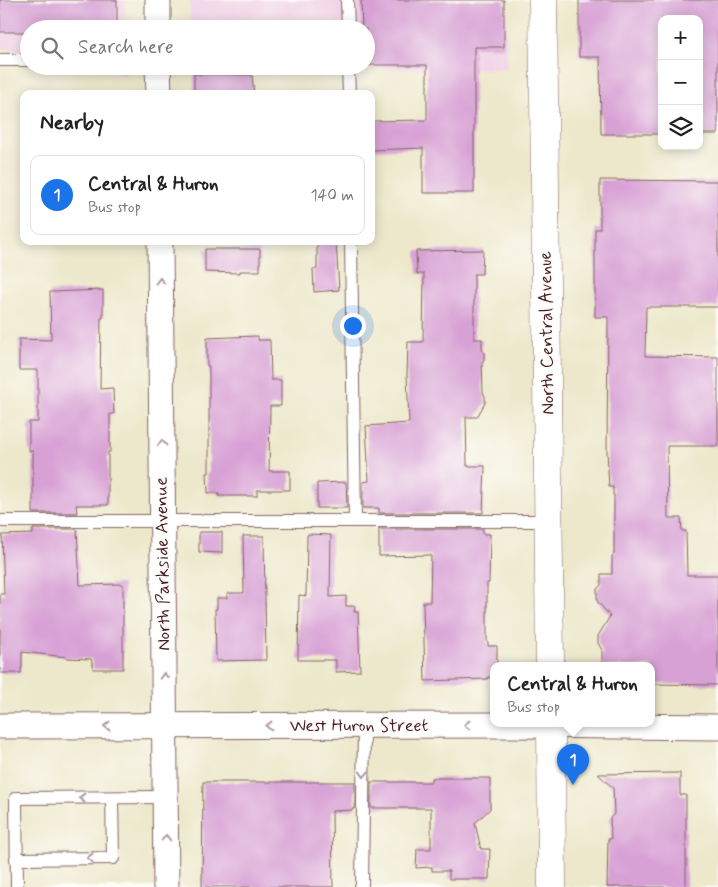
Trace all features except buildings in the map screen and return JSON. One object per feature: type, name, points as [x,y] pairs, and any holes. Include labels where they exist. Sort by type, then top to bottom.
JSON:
[{"type":"street","points":[[158,0],[158,20]]},
{"type":"street","name":"North Central Avenue","points":[[543,0],[550,662]]},
{"type":"street","points":[[158,75],[159,90]]},
{"type":"street","name":"North Parkside Avenue","points":[[160,245],[166,887]]},
{"type":"street","name":"West Huron Street","points":[[0,726],[490,725]]},
{"type":"street","name":"West Huron Street","points":[[655,726],[718,727]]},
{"type":"street","points":[[551,727],[552,887]]},
{"type":"lane","points":[[347,0],[348,20]]},
{"type":"lane","points":[[0,60],[20,60]]},
{"type":"lane","points":[[348,75],[348,90]]},
{"type":"lane","points":[[351,245],[355,521]]},
{"type":"lane","points":[[0,521],[548,521]]},
{"type":"lane","points":[[360,887],[362,886],[364,726]]},
{"type":"lane","points":[[16,887],[16,798],[166,797]]},
{"type":"lane","points":[[16,858],[113,858],[112,798]]},
{"type":"shaded area","points":[[0,0],[125,0],[125,20],[20,20],[20,52],[0,48]]},
{"type":"shaded area","points":[[190,0],[507,0],[507,69],[375,69],[375,20],[190,20]]},
{"type":"place","name":"Central & Huron","points":[[573,785]]}]
